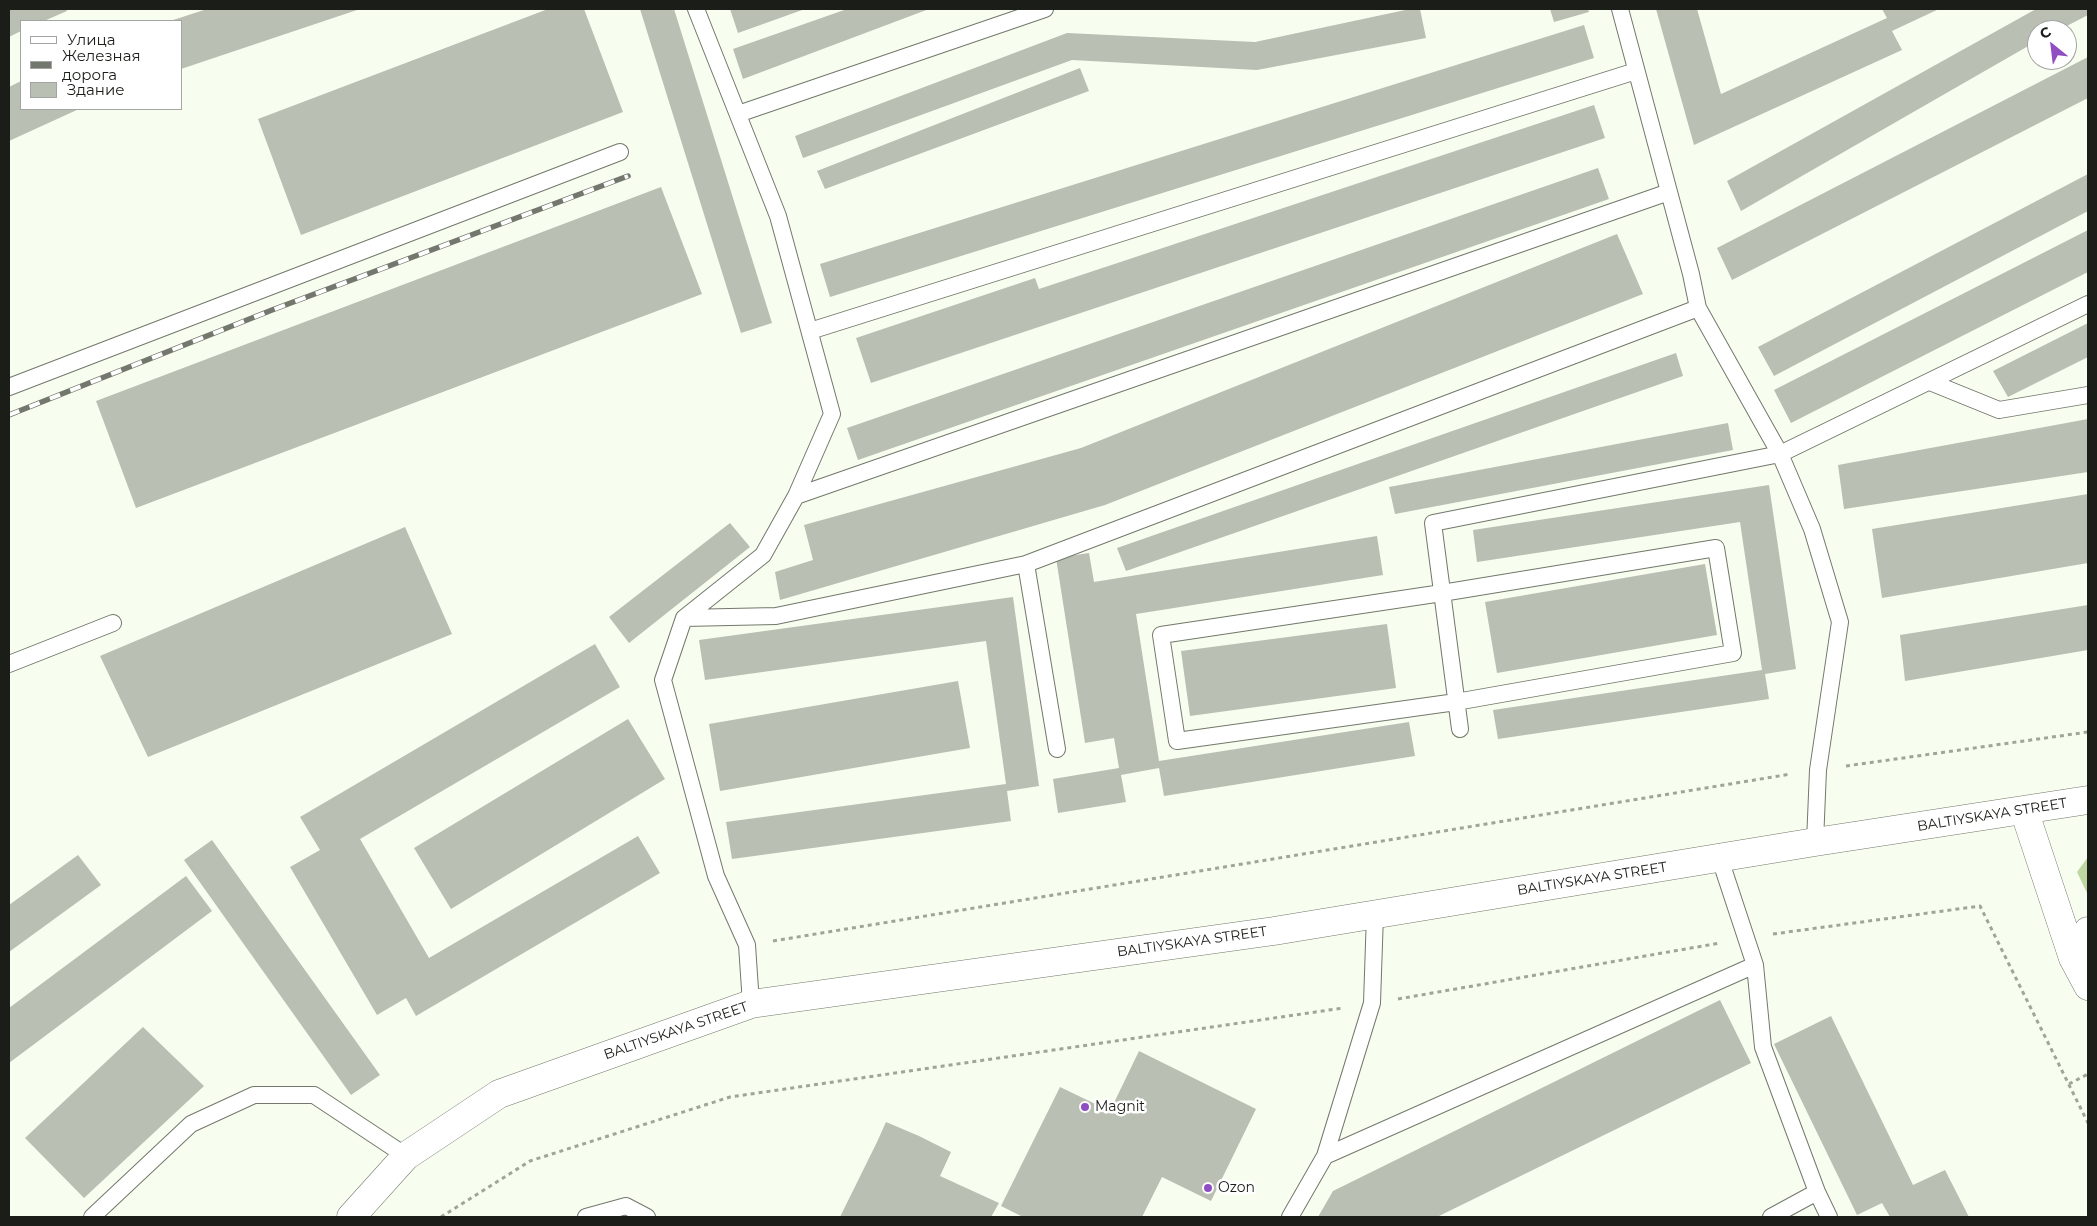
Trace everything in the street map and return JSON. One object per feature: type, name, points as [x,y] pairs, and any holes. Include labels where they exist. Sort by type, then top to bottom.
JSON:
[{"type":"street","name":"BALTIYSKAYA STREET","points":[[351,1217],[406,1156],[499,1094],[751,1004],[1274,931],[1815,842],[2088,800]]},
{"type":"street","points":[[2024,810],[2073,958],[2088,986]]},
{"type":"street","points":[[2073,958],[2088,932]]},
{"type":"lane","points":[[696,9],[778,216],[832,414],[796,496],[763,555],[684,618],[663,680],[716,876],[747,945],[751,1004]]},
{"type":"lane","points":[[738,114],[1045,9]]},
{"type":"lane","points":[[1620,9],[1698,308],[1780,454],[1812,529],[1840,622],[1818,770],[1815,842]]},
{"type":"lane","points":[[810,331],[1636,71]]},
{"type":"lane","points":[[9,388],[620,152]]},
{"type":"lane","points":[[796,496],[1669,192]]},
{"type":"lane","points":[[1460,729],[1433,523],[1780,454],[2088,304]]},
{"type":"lane","points":[[684,618],[776,616],[1026,564],[1698,308]]},
{"type":"lane","points":[[1930,382],[1999,410],[2088,395]]},
{"type":"lane","points":[[1716,548],[1733,653],[1456,702],[1178,741],[1161,635],[1442,593],[1716,548]]},
{"type":"lane","points":[[1026,564],[1057,749]]},
{"type":"lane","points":[[9,664],[113,624]]},
{"type":"lane","points":[[1720,859],[1755,966],[1763,1047],[1817,1192],[1830,1217]]},
{"type":"lane","points":[[1290,1217],[1325,1156],[1372,1004],[1375,914]]},
{"type":"lane","points":[[1325,1156],[1755,966]]},
{"type":"lane","points":[[92,1217],[191,1124],[254,1094],[314,1095],[406,1156]]},
{"type":"lane","points":[[1771,1217],[1817,1192]]},
{"type":"lane","points":[[586,1217],[626,1206],[647,1217]]},
{"type":"path","points":[[747,945],[1818,770],[2088,732]]},
{"type":"path","points":[[440,1217],[530,1161],[730,1097],[1372,1004],[1746,938],[1980,906],[2088,1123]]},
{"type":"path","points":[[2069,1084],[2088,1074]]},
{"type":"green space","points":[[2088,857],[2088,895],[2077,872]]},
{"type":"building","points":[[9,9],[66,9],[67,11],[46,20],[20,20],[20,32],[9,37]]},
{"type":"building","points":[[207,9],[360,9],[182,69],[182,20],[173,20]]},
{"type":"building","points":[[548,9],[584,9],[623,112],[301,235],[258,119]]},
{"type":"building","points":[[640,9],[674,9],[772,323],[741,333]]},
{"type":"building","points":[[730,9],[805,9],[738,33]]},
{"type":"building","points":[[847,9],[929,9],[743,79],[733,49]]},
{"type":"building","points":[[1410,9],[1420,9],[1426,38],[1257,70],[1072,60],[803,158],[795,136],[1067,33],[1255,42]]},
{"type":"building","points":[[1550,9],[1588,9],[1589,12],[1554,22]]},
{"type":"building","points":[[1656,9],[1697,9],[1721,94],[1887,18],[1882,9],[1939,9],[1892,31],[1902,50],[1694,145]]},
{"type":"building","points":[[2036,9],[2088,9],[2088,15],[2077,21],[2027,20],[2027,47],[1741,211],[1727,181]]},
{"type":"building","points":[[1584,25],[1594,58],[830,297],[820,264]]},
{"type":"building","points":[[2088,57],[2088,98],[1732,280],[1717,248],[2063,70],[2077,70],[2077,63]]},
{"type":"building","points":[[1080,68],[1089,91],[825,189],[817,171]]},
{"type":"building","points":[[20,82],[20,110],[77,110],[9,141],[9,87]]},
{"type":"building","points":[[1594,105],[1605,138],[871,383],[856,338],[1035,278],[1039,289]]},
{"type":"building","points":[[1598,168],[1609,199],[858,460],[847,428]]},
{"type":"building","points":[[2088,174],[2088,211],[1774,376],[1758,347]]},
{"type":"building","points":[[661,187],[702,294],[136,508],[96,401]]},
{"type":"building","points":[[2088,230],[2088,272],[1791,423],[1774,390]]},
{"type":"building","points":[[1617,234],[1643,294],[1105,505],[780,600],[775,572],[813,560],[804,525],[1081,448]]},
{"type":"building","points":[[2088,323],[2088,357],[2008,397],[1993,371]]},
{"type":"building","points":[[1676,353],[1683,376],[1126,571],[1117,548]]},
{"type":"building","points":[[2088,419],[2088,472],[1844,509],[1838,465]]},
{"type":"building","points":[[1728,423],[1733,450],[1395,514],[1389,487]]},
{"type":"building","points":[[1769,485],[1796,669],[1765,674],[1769,699],[1498,739],[1493,710],[1762,670],[1740,522],[1477,562],[1473,530]]},
{"type":"building","points":[[2088,494],[2088,563],[1882,598],[1872,529]]},
{"type":"building","points":[[730,523],[750,547],[629,643],[609,617]]},
{"type":"building","points":[[405,527],[452,634],[148,757],[100,656]]},
{"type":"building","points":[[1377,536],[1383,575],[1136,614],[1159,761],[1409,722],[1415,756],[1164,796],[1159,768],[1121,775],[1126,802],[1058,813],[1053,779],[1119,768],[1114,738],[1085,743],[1056,558],[1089,553],[1094,582]]},
{"type":"building","points":[[1705,564],[1717,635],[1497,673],[1485,602]]},
{"type":"building","points":[[1013,597],[1039,786],[1007,791],[1011,821],[732,859],[726,822],[1006,784],[986,641],[705,680],[699,640]]},
{"type":"building","points":[[2088,605],[2088,650],[1905,681],[1900,635]]},
{"type":"building","points":[[1387,624],[1396,688],[1190,716],[1181,651]]},
{"type":"building","points":[[595,644],[620,687],[360,839],[429,958],[638,836],[660,873],[416,1016],[406,998],[377,1015],[290,867],[320,850],[300,817]]},
{"type":"building","points":[[958,681],[970,748],[720,791],[709,724]]},
{"type":"building","points":[[628,719],[665,779],[451,909],[414,848]]},
{"type":"building","points":[[212,840],[380,1075],[351,1095],[184,860]]},
{"type":"building","points":[[78,855],[101,885],[9,952],[9,905]]},
{"type":"building","points":[[186,876],[212,911],[9,1063],[9,1008]]},
{"type":"building","points":[[1720,1000],[1751,1063],[1437,1217],[1318,1217],[1333,1191]]},
{"type":"building","points":[[1831,1016],[1913,1185],[1945,1170],[1969,1217],[1890,1217],[1882,1203],[1857,1215],[1774,1044]]},
{"type":"building","points":[[143,1027],[204,1086],[84,1198],[25,1138]]},
{"type":"building","points":[[1139,1051],[1256,1109],[1211,1201],[1162,1177],[1142,1217],[1023,1217],[1001,1206],[1060,1087],[1110,1111]]},
{"type":"building","points":[[886,1122],[951,1152],[940,1176],[999,1203],[991,1217],[840,1217]]},
{"type":"railway","points":[[9,415],[272,310],[628,176]]},
{"type":"place","name":"Magnit","points":[[1085,1107]]},
{"type":"place","name":"Ozon","points":[[1208,1188]]}]
